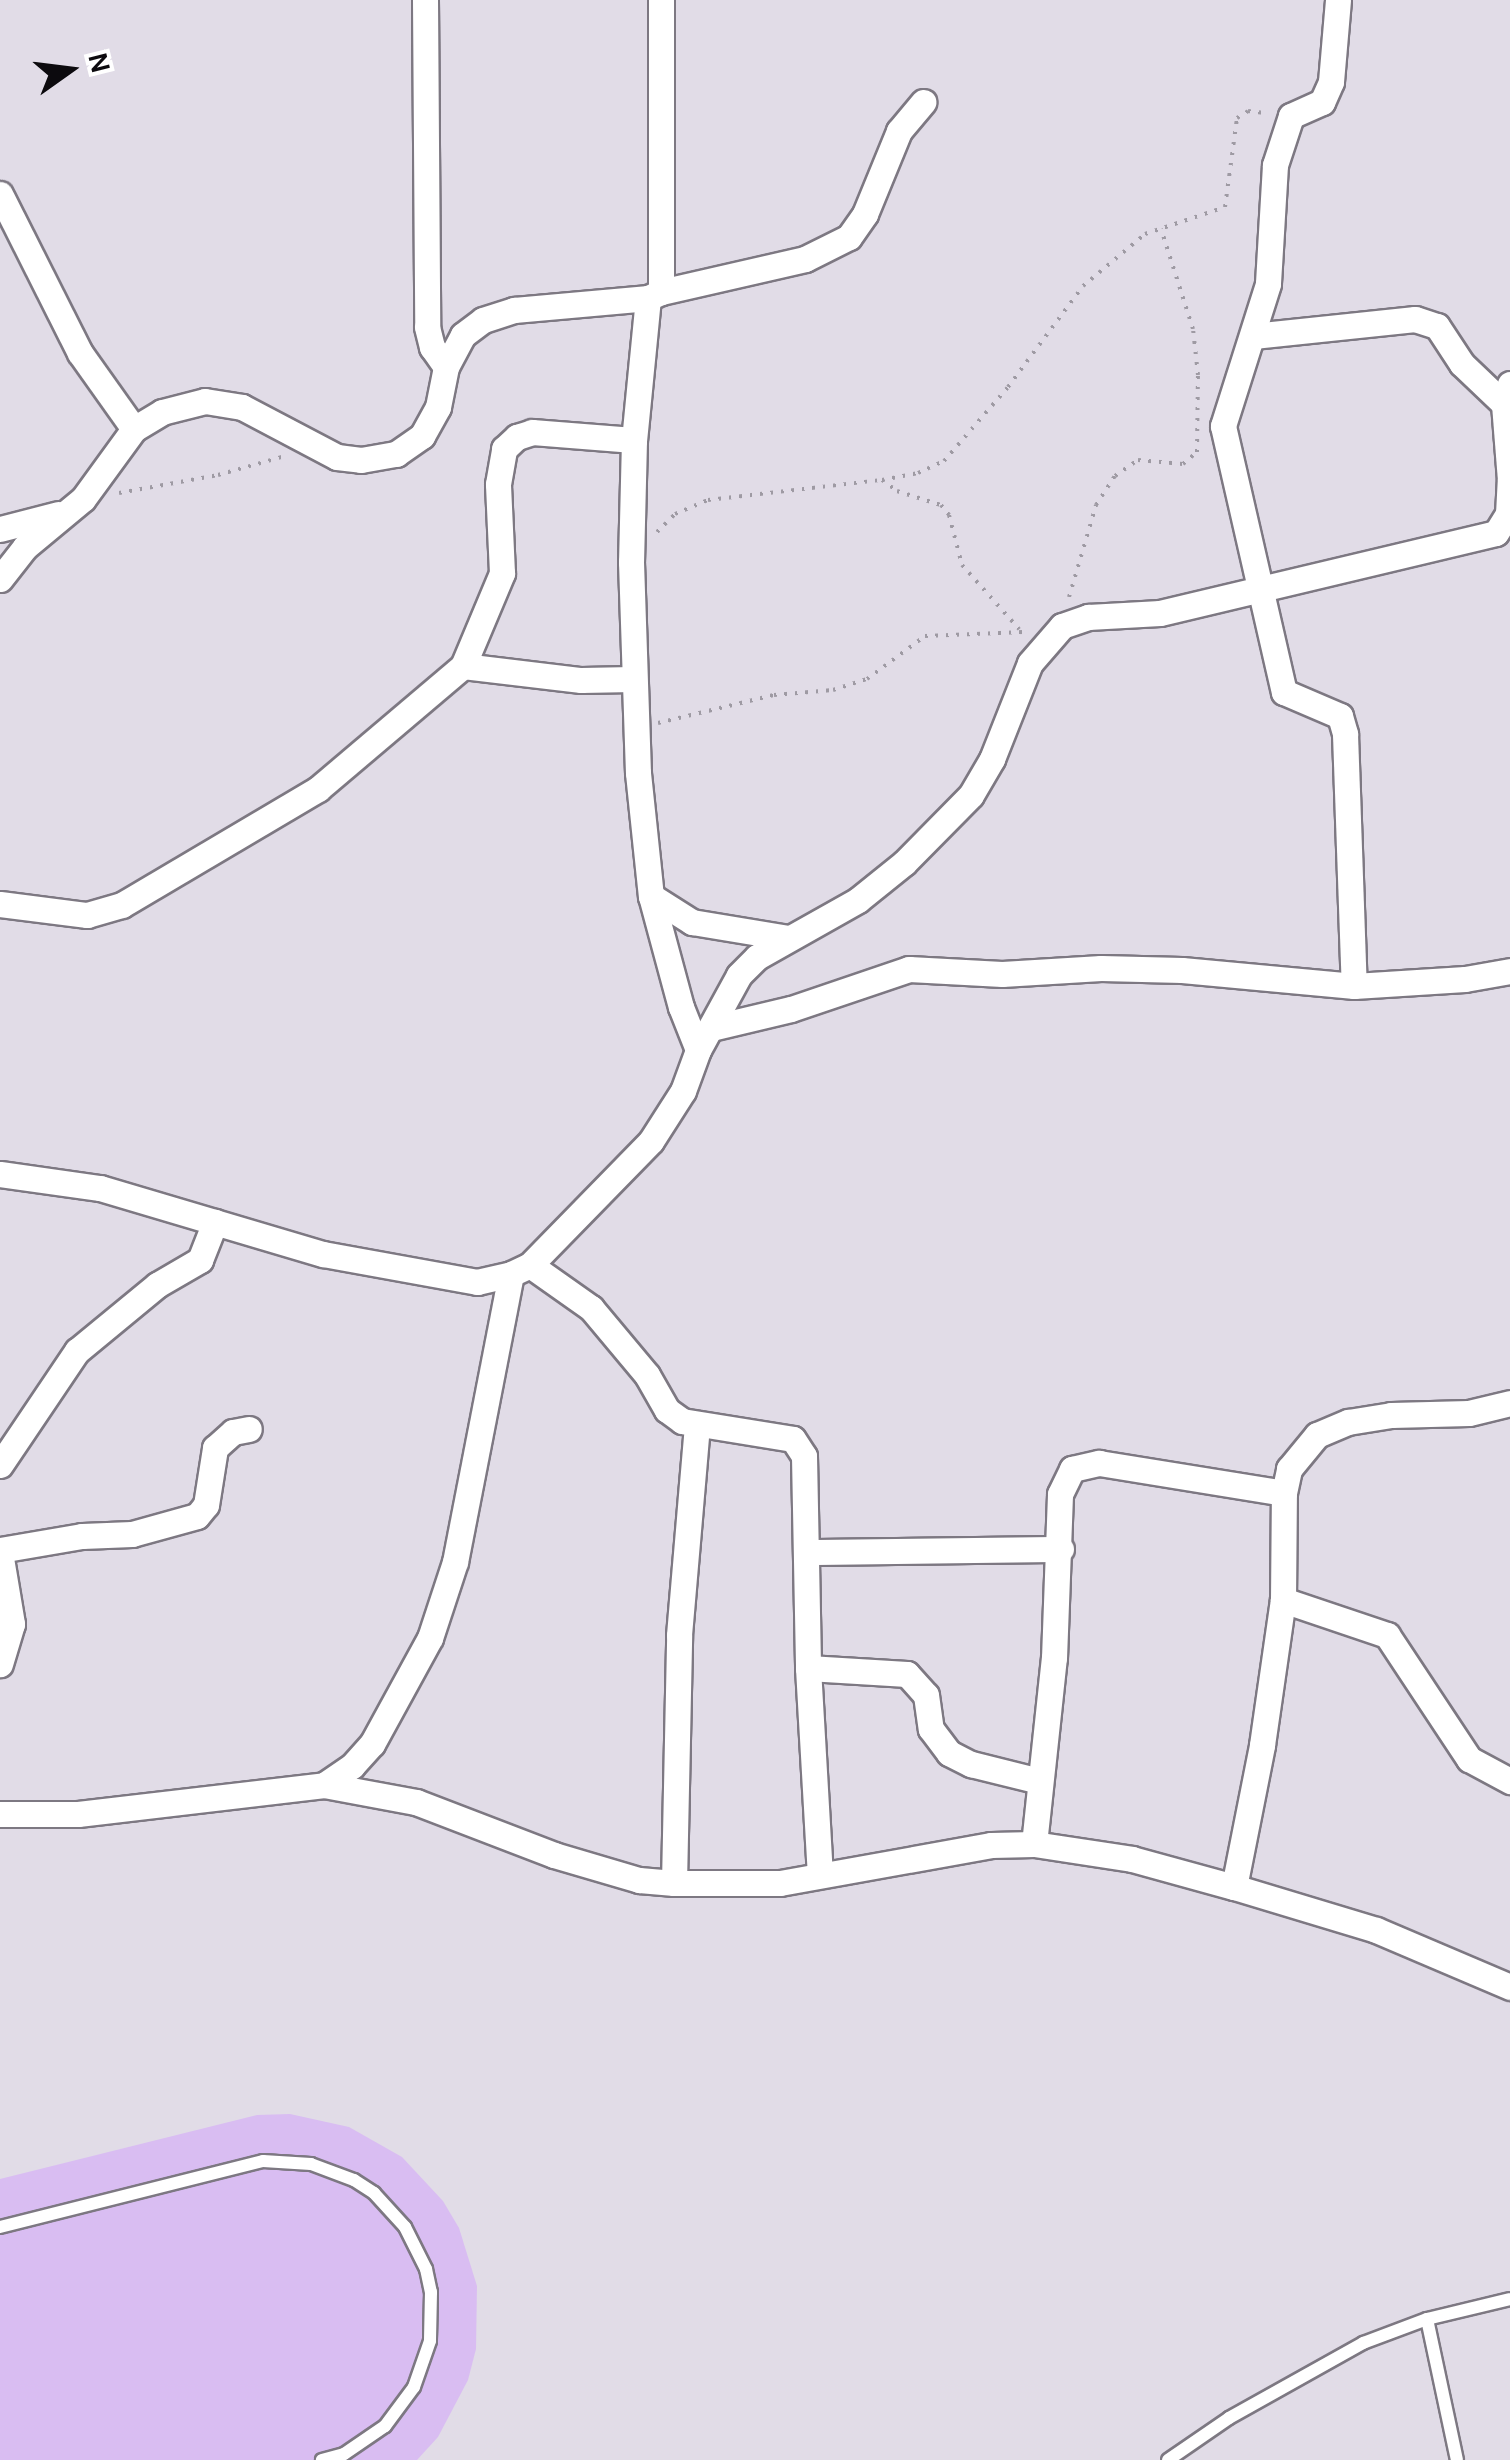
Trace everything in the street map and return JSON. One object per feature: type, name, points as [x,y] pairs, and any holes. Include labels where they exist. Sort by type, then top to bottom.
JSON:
[{"type":"street","points":[[425,0],[428,327],[432,347],[446,367]]},
{"type":"street","points":[[661,0],[654,295],[634,440],[634,680],[638,773],[651,896],[681,1007],[704,1039]]},
{"type":"street","points":[[1338,0],[1331,82],[1322,102],[1291,116],[1276,166],[1268,284],[1235,376],[1223,426],[1228,465],[1264,590],[1284,692],[1340,716],[1345,734],[1354,986]]},
{"type":"street","points":[[0,579],[61,513],[83,499],[134,430],[162,412],[205,401],[242,407],[337,457],[361,460],[396,454],[422,436],[438,407],[446,367],[463,335],[483,320],[514,310],[654,295],[805,258],[849,237],[866,214],[898,131],[923,102]]},
{"type":"street","points":[[0,194],[80,353],[134,430]]},
{"type":"street","points":[[0,1174],[100,1188],[323,1254],[477,1282],[520,1270],[651,1141],[683,1091],[704,1039],[739,976],[757,957],[858,900],[904,863],[971,795],[992,759],[1030,663],[1057,631],[1088,617],[1160,613],[1496,533],[1508,514],[1507,394],[1462,364],[1436,326],[1416,319],[1252,336]]},
{"type":"street","points":[[0,904],[87,915],[122,905],[318,789],[463,666],[502,573],[498,484],[504,449],[517,437],[532,432],[634,440]]},
{"type":"street","points":[[0,529],[61,513]]},
{"type":"street","points":[[463,666],[580,680],[634,680]]},
{"type":"street","points":[[651,896],[692,922],[789,938]]},
{"type":"street","points":[[704,1039],[909,968],[1002,974],[1101,968],[1182,970],[1354,986],[1466,979],[1510,971]]},
{"type":"street","points":[[0,1464],[77,1352],[156,1285],[200,1260],[214,1222]]},
{"type":"street","points":[[520,1270],[591,1308],[647,1375],[667,1410],[682,1421],[793,1440],[804,1456],[808,1668],[820,1874]]},
{"type":"street","points":[[324,1785],[352,1766],[372,1744],[430,1638],[459,1543],[520,1270]]},
{"type":"street","points":[[1234,1887],[1262,1745],[1283,1600],[1284,1493],[1288,1469],[1317,1435],[1348,1422],[1391,1415],[1469,1413],[1510,1402]]},
{"type":"street","points":[[674,1883],[679,1635],[697,1425]]},
{"type":"street","points":[[0,1664],[12,1624],[0,1551],[82,1536],[132,1534],[197,1516],[206,1505],[215,1448],[233,1432],[248,1430]]},
{"type":"street","points":[[1034,1844],[1054,1658],[1061,1549],[1060,1494],[1072,1469],[1099,1463],[1284,1493]]},
{"type":"street","points":[[808,1552],[1061,1549]]},
{"type":"street","points":[[1283,1600],[1387,1635],[1469,1759],[1510,1781]]},
{"type":"street","points":[[808,1668],[908,1674],[926,1695],[931,1728],[949,1753],[971,1764],[1039,1781]]},
{"type":"street","points":[[0,1814],[78,1814],[324,1785],[416,1802],[571,1860],[638,1880],[674,1883],[780,1883],[991,1845],[1034,1844],[1132,1859],[1234,1887],[1376,1930],[1510,1987]]},
{"type":"lane","points":[[0,2226],[264,2161],[311,2164],[333,2170],[374,2194],[406,2227],[426,2269],[431,2292],[430,2341],[414,2388],[393,2418],[366,2442],[322,2460]]},
{"type":"lane","points":[[1168,2460],[1229,2418],[1363,2343],[1427,2318],[1510,2299]]},
{"type":"lane","points":[[1427,2318],[1458,2460]]},
{"type":"path","points":[[632,562],[675,514],[708,500],[882,480],[918,473],[944,461],[1008,388],[1083,286],[1145,234],[1224,207],[1237,118],[1248,112],[1291,116]]},
{"type":"path","points":[[638,726],[774,696],[833,690],[867,679],[925,636],[1057,631],[1096,505],[1114,476],[1138,460],[1183,464],[1197,452],[1198,376],[1192,329],[1161,228]]},
{"type":"path","points":[[83,499],[218,476],[313,447]]},
{"type":"path","points":[[882,480],[898,491],[941,505],[948,515],[962,565],[1021,631]]},
{"type":"shaded area","points":[[290,2114],[349,2127],[402,2157],[443,2201],[459,2228],[477,2286],[476,2349],[468,2380],[438,2437],[417,2460],[0,2460],[0,2179],[257,2115]]}]
